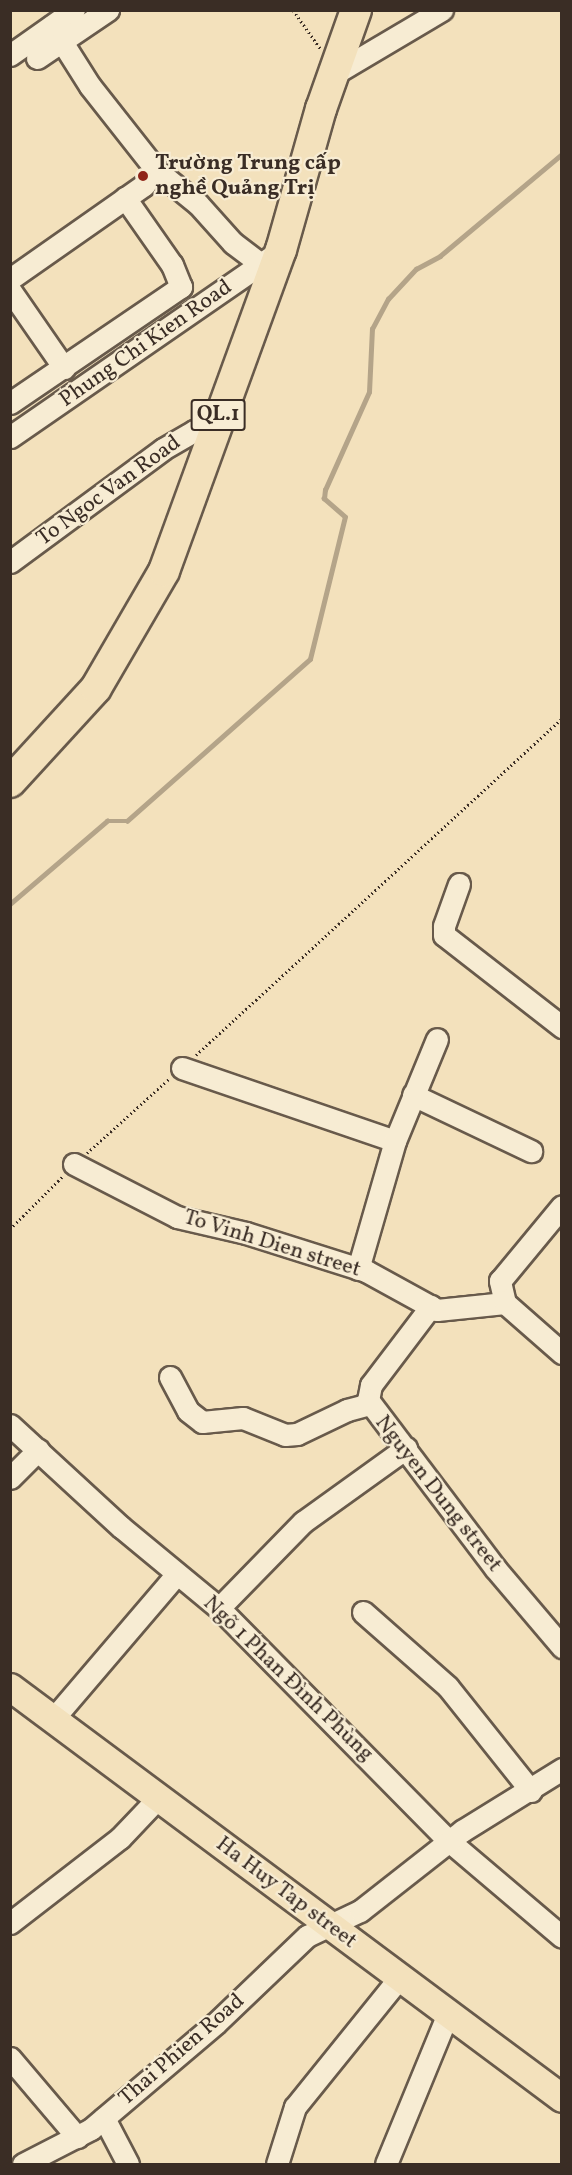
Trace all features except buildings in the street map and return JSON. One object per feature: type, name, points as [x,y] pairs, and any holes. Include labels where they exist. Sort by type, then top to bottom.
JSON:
[{"type":"highway","name":"QL.1","points":[[10,782],[96,688],[164,571],[321,110],[337,72],[356,10]]},
{"type":"main road","name":"Ha Huy Tap street","points":[[12,1691],[332,1925],[447,2016],[561,2098]]},
{"type":"street","points":[[37,58],[74,10]]},
{"type":"street","points":[[10,55],[108,10]]},
{"type":"street","points":[[337,72],[442,10]]},
{"type":"street","points":[[57,34],[90,86],[156,170],[198,204],[233,243],[271,257]]},
{"type":"street","points":[[10,279],[125,198],[156,170]]},
{"type":"street","points":[[10,403],[181,287],[172,265],[125,198]]},
{"type":"street","name":"Phung Chi Kien Road","points":[[10,437],[271,257]]},
{"type":"street","points":[[10,290],[64,368]]},
{"type":"street","name":"To Ngoc Van Road","points":[[10,562],[163,449],[194,431],[211,434]]},
{"type":"street","points":[[459,885],[444,926],[444,935],[561,1027]]},
{"type":"street","points":[[358,1269],[395,1141],[437,1039]]},
{"type":"street","points":[[182,1068],[395,1141]]},
{"type":"street","points":[[413,1095],[531,1151]]},
{"type":"street","name":"To Vinh Dien street","points":[[74,1164],[177,1217],[246,1233],[358,1269],[437,1310],[505,1303]]},
{"type":"street","points":[[561,1206],[500,1281],[505,1303],[561,1353]]},
{"type":"street","name":"Nguyen Dung street","points":[[431,1306],[371,1385],[370,1404],[406,1448],[495,1568],[561,1647]]},
{"type":"street","points":[[170,1377],[188,1410],[202,1422],[243,1419],[285,1435],[297,1434],[347,1410],[370,1404]]},
{"type":"street","name":"Ngõ 1 Phan Đình Phùng","points":[[10,1425],[176,1575],[219,1608],[450,1841],[561,1937]]},
{"type":"street","points":[[219,1608],[264,1566],[303,1522],[406,1448]]},
{"type":"street","points":[[10,1478],[38,1450]]},
{"type":"street","points":[[53,1719],[176,1575]]},
{"type":"street","points":[[363,1612],[448,1687],[531,1791]]},
{"type":"street","name":"Thai Phien Road","points":[[23,2164],[77,2137],[104,2118],[216,2023],[307,1936],[360,1911],[450,1841],[531,1791],[561,1769]]},
{"type":"street","points":[[10,1923],[120,1838],[158,1798]]},
{"type":"street","points":[[277,2164],[295,2107],[399,1978]]},
{"type":"street","points":[[386,2164],[447,2016]]},
{"type":"street","points":[[10,2058],[77,2137]]},
{"type":"street","points":[[104,2118],[128,2164]]},
{"type":"path","points":[[293,10],[337,72]]},
{"type":"path","points":[[10,1230],[74,1164],[182,1068],[561,719]]},
{"type":"waterway","points":[[10,904],[107,821],[127,821],[310,659],[345,517],[324,499],[325,490],[369,392],[372,329],[388,299],[416,269],[440,256],[562,154]]},
{"type":"place","name":"Trường Trung cấp nghề Quảng Trị","points":[[143,176]]}]
